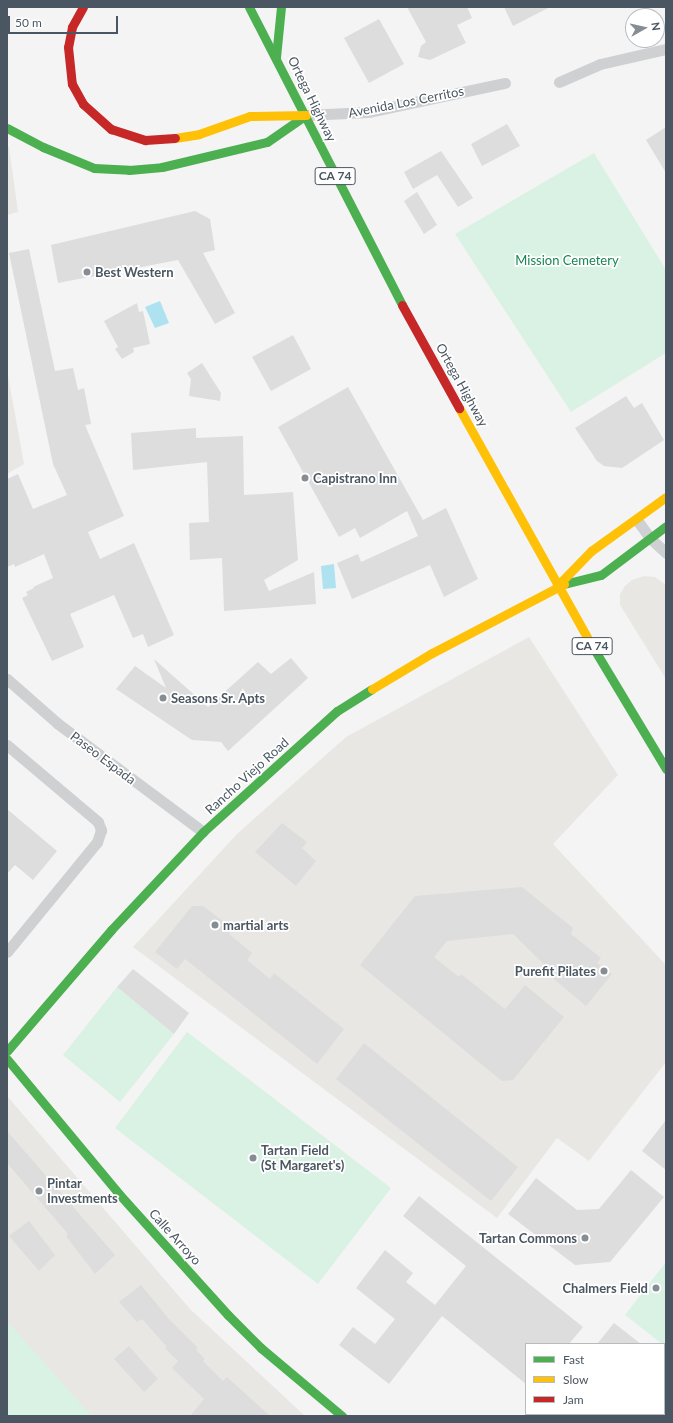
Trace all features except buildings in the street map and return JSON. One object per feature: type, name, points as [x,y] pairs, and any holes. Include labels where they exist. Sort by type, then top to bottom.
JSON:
[{"type":"main road","points":[[83,7],[72,27],[68,47],[72,84],[83,104],[111,128],[145,140],[170,139],[199,134],[250,116],[306,115]]},
{"type":"main road","name":"Ortega Highway","points":[[249,7],[306,115],[376,258],[557,586],[626,706],[666,769]]},
{"type":"main road","points":[[276,57],[281,7]]},
{"type":"main road","points":[[7,128],[43,147],[94,168],[129,170],[162,167],[267,142],[306,115]]},
{"type":"main road","name":"Rancho Viejo Road","points":[[557,586],[591,551],[637,520],[666,497]]},
{"type":"main road","name":"Rancho Viejo Road","points":[[7,1050],[111,930],[203,832],[337,711],[432,653],[557,586],[601,575],[651,539],[666,526]]},
{"type":"main road","name":"Calle Arroyo","points":[[7,1060],[119,1194],[228,1315],[261,1348],[342,1416]]},
{"type":"street","points":[[559,82],[600,64],[666,49]]},
{"type":"street","name":"Avenida Los Cerritos","points":[[306,115],[372,111],[505,82]]},
{"type":"street","points":[[637,520],[651,539],[666,553]]},
{"type":"street","name":"Paseo Espada","points":[[7,679],[57,723],[203,832]]},
{"type":"street","points":[[7,745],[98,822],[101,830],[97,842],[7,952]]},
{"type":"shaded area","points":[[7,146],[9,147],[18,212],[7,215]]},
{"type":"shaded area","points":[[7,370],[24,464],[7,474]]},
{"type":"shaded area","points":[[644,576],[655,577],[666,585],[666,679],[620,605],[620,594],[625,586],[632,580]]},
{"type":"shaded area","points":[[529,637],[618,775],[553,844],[666,965],[666,1062],[589,1161],[557,1138],[497,1218],[133,947],[237,834],[346,737]]},
{"type":"shaded area","points":[[7,1096],[190,1309],[305,1416],[88,1416],[7,1322]]},
{"type":"green space","name":"Mission Cemetery","points":[[594,153],[666,270],[666,353],[571,412],[455,234]]},
{"type":"green space","points":[[117,987],[174,1034],[120,1102],[63,1055]]},
{"type":"green space","name":"Tartan Field (St Margaret's)","points":[[187,1032],[391,1188],[318,1284],[115,1128]]},
{"type":"green space","name":"Chalmers Field","points":[[666,1262],[666,1347],[665,1343],[661,1343],[625,1315]]},
{"type":"green space","points":[[7,1321],[92,1416],[7,1416]]},
{"type":"green space","points":[[576,1415],[577,1416],[540,1416]]},
{"type":"water","points":[[160,301],[169,323],[155,328],[145,307]]},
{"type":"water","points":[[334,564],[336,588],[323,589],[321,566]]},
{"type":"traffic: fast","points":[[249,7],[402,305]]},
{"type":"traffic: fast","points":[[276,57],[281,7]]},
{"type":"traffic: fast","points":[[7,128],[43,147],[94,168],[129,170],[162,167],[267,142],[306,115]]},
{"type":"traffic: fast","points":[[564,584],[601,575],[666,526]]},
{"type":"traffic: fast","points":[[591,644],[666,769]]},
{"type":"traffic: fast","points":[[7,1051],[111,930],[203,832],[337,711],[372,689]]},
{"type":"traffic: fast","points":[[7,1059],[119,1194],[228,1315],[261,1348],[342,1416]]},
{"type":"traffic: slow","points":[[175,138],[199,134],[250,116],[306,115]]},
{"type":"traffic: slow","points":[[459,408],[591,644]]},
{"type":"traffic: slow","points":[[557,586],[591,551],[666,497]]},
{"type":"traffic: slow","points":[[372,689],[432,653],[564,584]]},
{"type":"traffic: jam","points":[[83,7],[72,27],[68,47],[72,84],[83,104],[111,129],[145,140],[175,138]]},
{"type":"traffic: jam","points":[[402,305],[459,408]]},
{"type":"place","name":"Best Western","points":[[87,272]]},
{"type":"place","name":"Capistrano Inn","points":[[305,478]]},
{"type":"place","name":"Seasons Sr. Apts","points":[[163,698]]},
{"type":"place","name":"martial arts","points":[[215,925]]},
{"type":"place","name":"Purefit Pilates","points":[[604,971]]},
{"type":"place","name":"Tartan Field (St Margaret's)","points":[[253,1158]]},
{"type":"place","name":"Pintar Investments","points":[[39,1191]]},
{"type":"place","name":"Tartan Commons","points":[[585,1238]]},
{"type":"place","name":"Chalmers Field","points":[[656,1288]]}]
